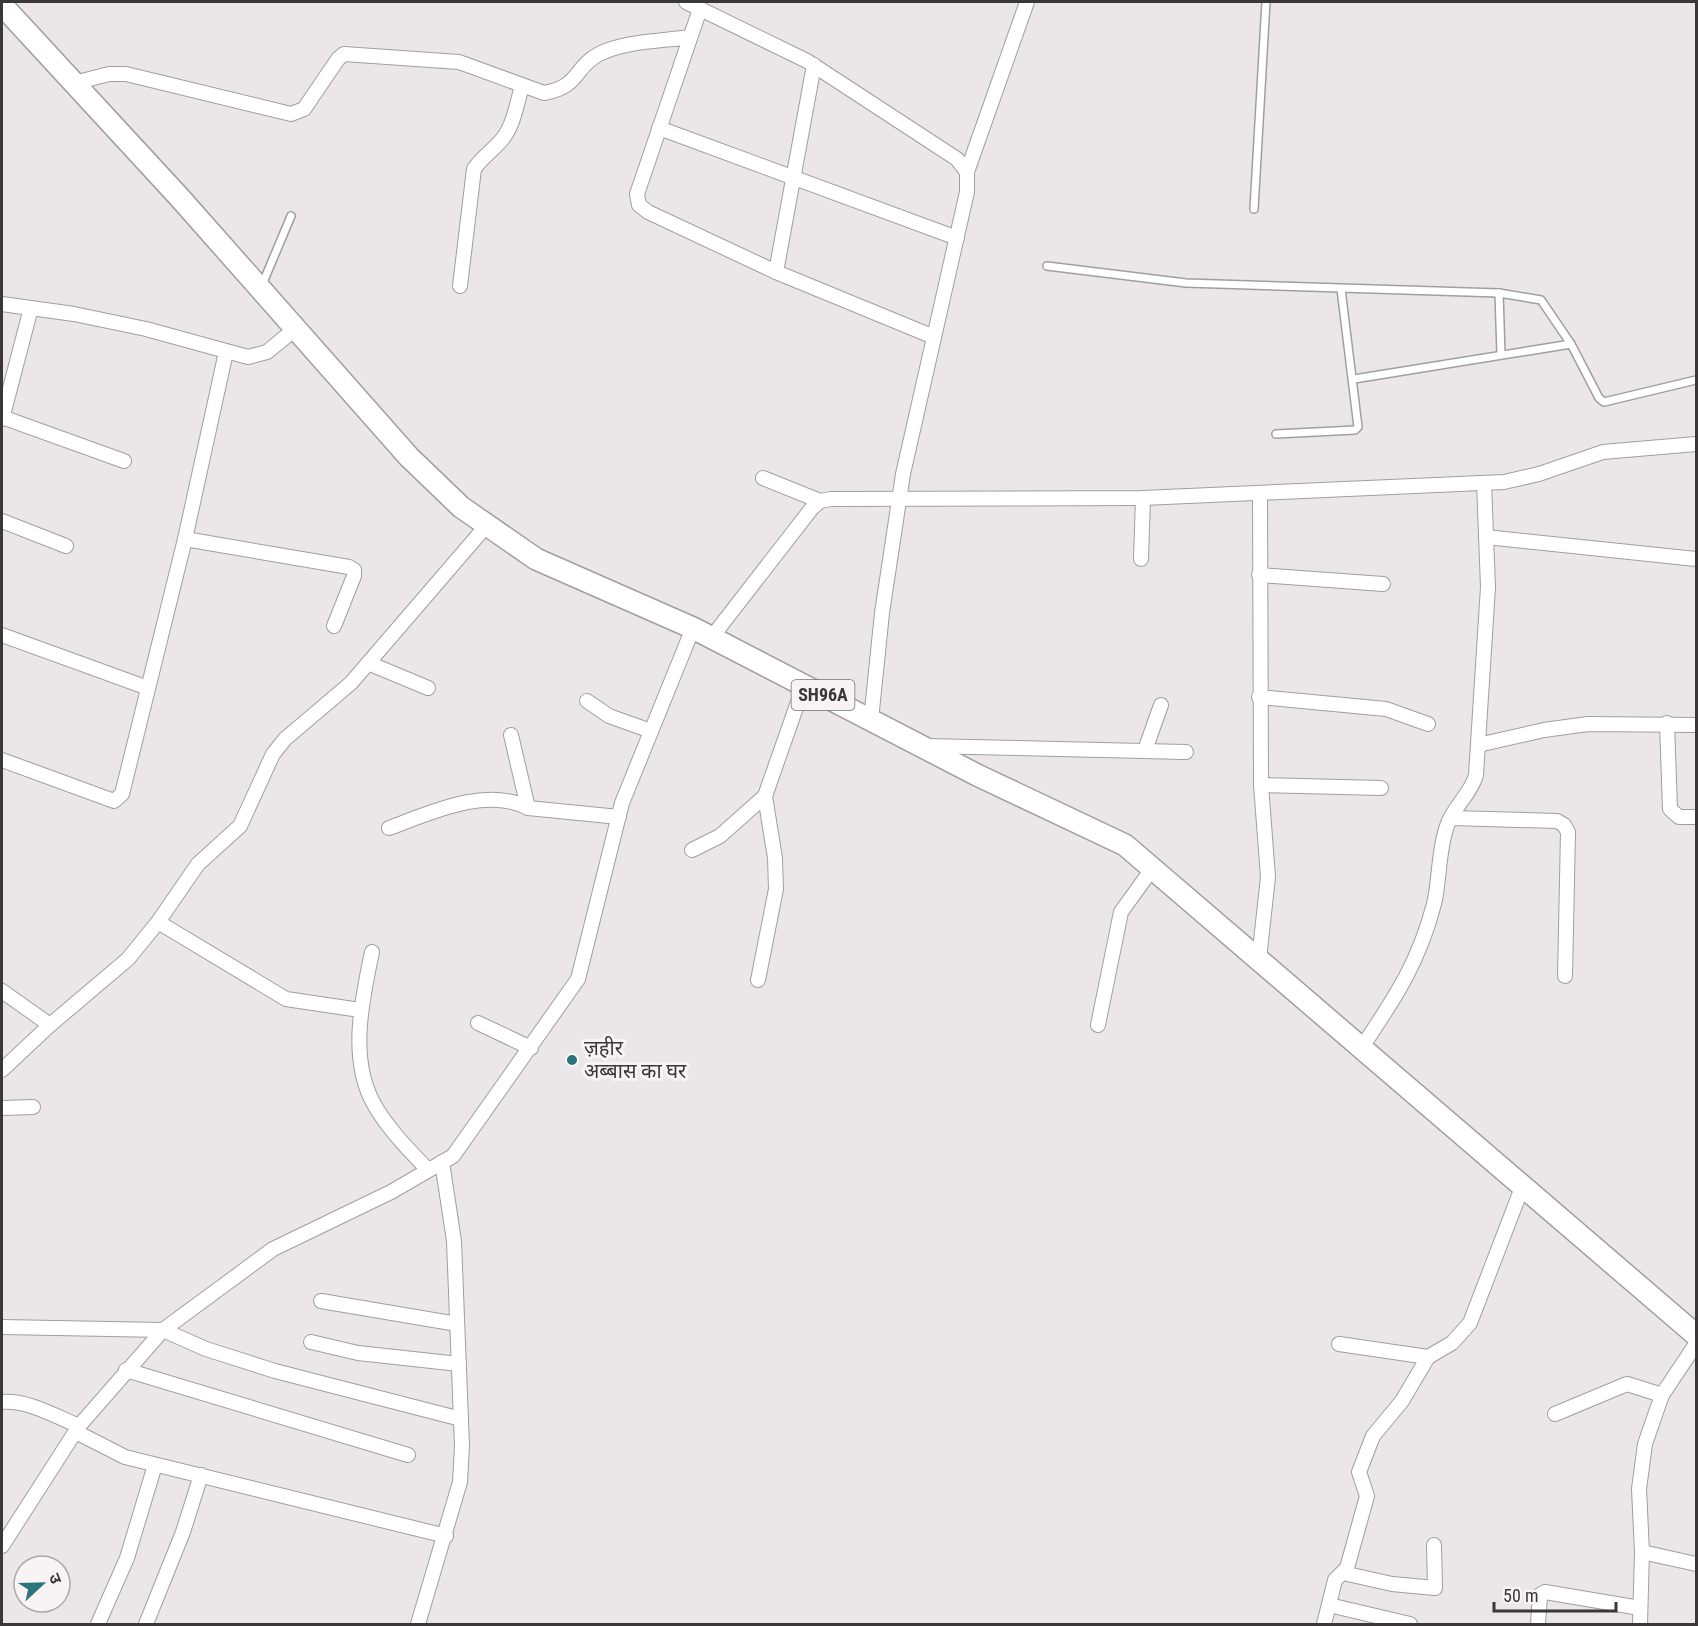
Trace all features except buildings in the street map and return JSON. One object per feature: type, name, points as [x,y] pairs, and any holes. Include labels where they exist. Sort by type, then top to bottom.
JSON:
[{"type":"main road","name":"SH96A","points":[[2,5],[409,457],[461,507],[536,559],[712,637],[922,746],[1125,845],[1696,1335]]},
{"type":"street","points":[[871,720],[882,613],[899,498],[968,192],[967,172],[1027,2]]},
{"type":"street","points":[[934,337],[776,272],[648,212],[639,205],[637,194],[690,37],[692,4],[814,65],[957,159],[967,172]]},
{"type":"street","points":[[74,83],[109,74],[126,74],[291,114],[304,109],[338,59],[353,53],[459,62],[544,93],[558,91],[571,84],[596,55],[609,49],[690,37]]},
{"type":"street","points":[[776,272],[796,178],[814,65]]},
{"type":"street","points":[[460,286],[474,169],[481,158],[505,136],[522,86]]},
{"type":"street","points":[[659,128],[957,238]]},
{"type":"street","points":[[2,304],[146,328],[248,357],[267,352],[296,329]]},
{"type":"street","points":[[31,308],[2,418],[124,461]]},
{"type":"street","points":[[2,760],[114,801],[119,799],[185,539],[226,352]]},
{"type":"street","points":[[763,478],[820,501],[899,498],[1143,498],[1260,495],[1522,479],[1603,452],[1696,444]]},
{"type":"street","points":[[1362,1047],[1401,989],[1419,953],[1435,901],[1446,830],[1451,818],[1475,781],[1488,587],[1484,483]]},
{"type":"street","points":[[1259,959],[1268,878],[1261,785],[1259,697],[1260,495]]},
{"type":"street","points":[[1141,559],[1143,498]]},
{"type":"street","points":[[712,637],[812,508],[820,501]]},
{"type":"street","points":[[2,521],[66,546]]},
{"type":"street","points":[[2,1070],[50,1025],[121,966],[158,922],[198,864],[240,826],[273,754],[285,739],[339,695],[488,525]]},
{"type":"street","points":[[1486,537],[1696,559]]},
{"type":"street","points":[[185,539],[349,567],[354,570],[354,576],[334,626]]},
{"type":"street","points":[[1259,574],[1383,584]]},
{"type":"street","points":[[2,1546],[77,1429],[126,1370],[164,1330],[273,1249],[391,1192],[453,1156],[578,979],[620,817],[651,731],[693,628]]},
{"type":"street","points":[[2,634],[148,688]]},
{"type":"street","points":[[368,663],[428,688]]},
{"type":"street","points":[[758,980],[776,889],[775,858],[765,796],[804,685]]},
{"type":"street","points":[[1259,697],[1386,709],[1428,724]]},
{"type":"street","points":[[587,700],[609,716],[651,731]]},
{"type":"street","points":[[1145,750],[1161,705]]},
{"type":"street","points":[[1667,723],[1670,809],[1679,817],[1696,817]]},
{"type":"street","points":[[1478,745],[1544,730],[1588,724],[1696,725]]},
{"type":"street","points":[[511,735],[528,808]]},
{"type":"street","points":[[922,746],[1186,752]]},
{"type":"street","points":[[1261,785],[1381,788]]},
{"type":"street","points":[[692,850],[720,836],[765,796]]},
{"type":"street","points":[[389,828],[442,809],[495,799],[518,803],[528,808],[620,817]]},
{"type":"street","points":[[1451,818],[1557,821],[1564,825],[1568,832],[1565,976]]},
{"type":"street","points":[[1098,1025],[1121,912],[1152,868]]},
{"type":"street","points":[[158,922],[286,999],[360,1010]]},
{"type":"street","points":[[372,952],[360,1010],[365,1085],[374,1105],[390,1128],[428,1170]]},
{"type":"street","points":[[2,991],[50,1025]]},
{"type":"street","points":[[478,1023],[531,1048]]},
{"type":"street","points":[[2,1108],[33,1107]]},
{"type":"street","points":[[418,1624],[446,1536],[460,1482],[461,1419],[454,1241],[442,1162]]},
{"type":"street","points":[[1324,1624],[1335,1580],[1343,1573],[1366,1496],[1359,1472],[1373,1436],[1402,1401],[1428,1357],[1452,1343],[1470,1323],[1523,1185]]},
{"type":"street","points":[[321,1302],[457,1324]]},
{"type":"street","points":[[2,1328],[164,1330],[206,1349],[275,1371],[461,1419]]},
{"type":"street","points":[[310,1342],[358,1353],[459,1364]]},
{"type":"street","points":[[1338,1344],[1428,1357]]},
{"type":"street","points":[[1640,1624],[1642,1552],[1639,1489],[1645,1444],[1662,1395],[1696,1344]]},
{"type":"street","points":[[126,1370],[408,1455]]},
{"type":"street","points":[[1555,1414],[1627,1384],[1662,1395]]},
{"type":"street","points":[[2,1402],[13,1401],[29,1406],[77,1429],[114,1454],[446,1536]]},
{"type":"street","points":[[98,1624],[127,1558],[155,1465]]},
{"type":"street","points":[[146,1624],[183,1532],[201,1475]]},
{"type":"street","points":[[1343,1573],[1392,1584],[1435,1588],[1434,1545]]},
{"type":"street","points":[[1642,1552],[1696,1564]]},
{"type":"street","points":[[1538,1624],[1538,1602],[1540,1595],[1545,1592],[1640,1608]]},
{"type":"street","points":[[1329,1605],[1410,1624]]},
{"type":"lane","points":[[1254,209],[1266,2]]},
{"type":"lane","points":[[260,289],[291,216]]},
{"type":"lane","points":[[1047,266],[1186,283],[1499,293],[1541,300],[1571,344],[1599,398],[1604,402],[1696,380]]},
{"type":"lane","points":[[1276,434],[1357,429],[1354,379],[1341,289]]},
{"type":"lane","points":[[1499,293],[1501,354]]},
{"type":"lane","points":[[1354,379],[1571,344]]},
{"type":"place","name":"ज़हीर अब्बास का घर","points":[[572,1060]]}]
